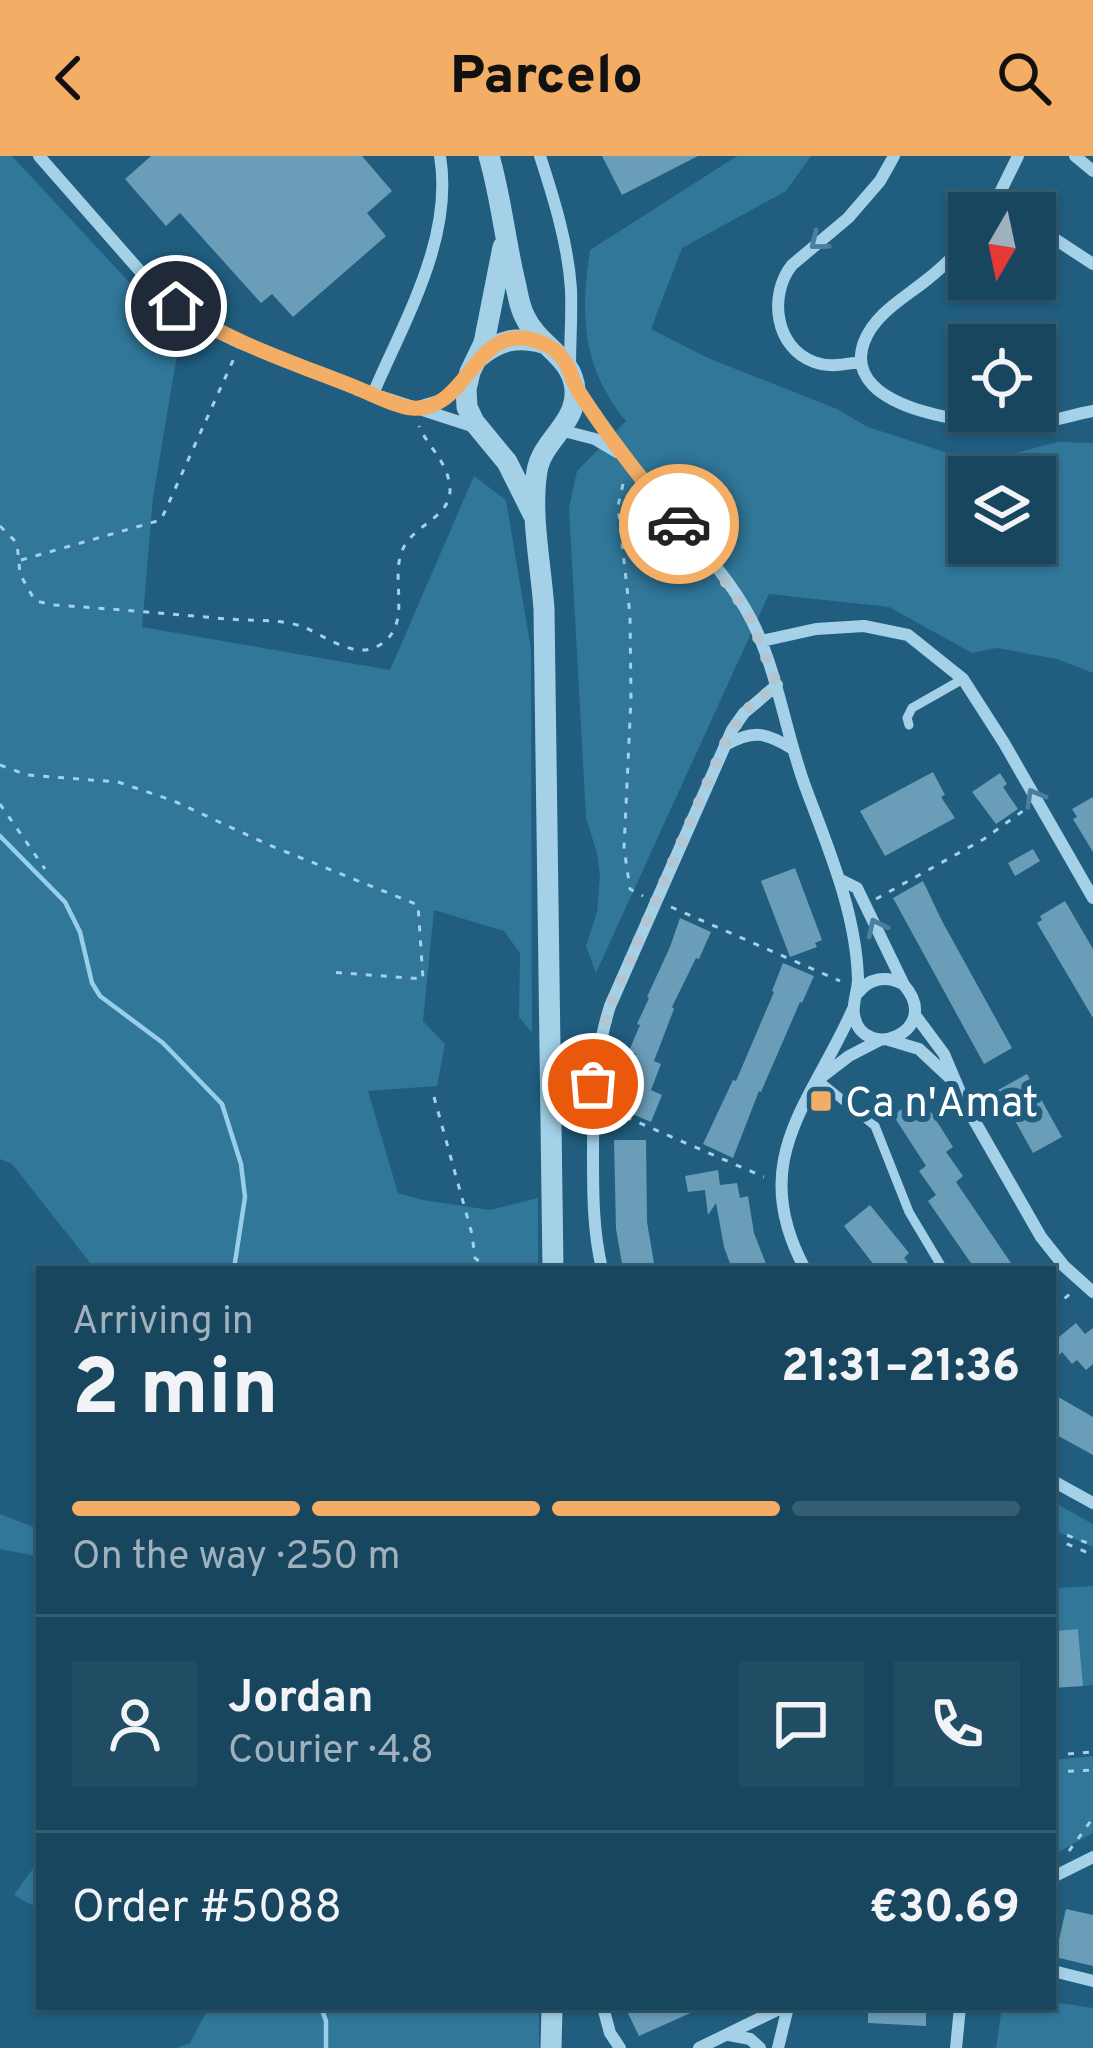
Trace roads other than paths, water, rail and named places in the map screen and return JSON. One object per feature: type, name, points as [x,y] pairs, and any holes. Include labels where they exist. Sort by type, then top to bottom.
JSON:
[{"type":"street","points":[[39,156],[153,286],[189,316],[240,343],[482,432],[500,444],[536,446],[557,434],[595,439],[623,456]]},
{"type":"street","points":[[373,394],[433,247],[442,204],[440,156]]},
{"type":"street","points":[[489,156],[526,320],[560,354],[623,456],[721,575],[762,641],[791,748],[848,911],[861,1029],[919,1048],[955,1083]]},
{"type":"street","points":[[540,156],[554,197],[571,286],[574,406],[537,472],[544,609],[554,1266]]},
{"type":"street","points":[[861,362],[827,365],[799,353],[784,334],[778,295],[792,265],[848,218],[895,156]]},
{"type":"street","points":[[1000,192],[1018,156]]},
{"type":"street","points":[[1075,156],[1093,171]]},
{"type":"street","points":[[505,240],[484,343],[466,389],[467,406],[518,481],[536,521]]},
{"type":"street","points":[[1056,240],[1093,264]]},
{"type":"street","points":[[948,260],[878,319],[862,346],[864,373],[888,396],[944,418],[1031,424],[1093,411]]},
{"type":"street","points":[[412,408],[445,399],[492,346],[526,338],[544,343]]},
{"type":"street","points":[[762,641],[816,629],[864,626],[908,635],[963,679],[1093,898]]},
{"type":"street","points":[[602,1266],[592,1205],[593,1084],[602,1029],[724,745],[744,712],[777,685]]},
{"type":"street","points":[[724,745],[746,734],[766,735],[791,748]]},
{"type":"street","points":[[818,1080],[849,1056],[906,1031],[915,1015],[915,1004],[857,888],[839,879]]},
{"type":"street","points":[[804,1266],[787,1228],[782,1190],[786,1142],[861,988],[877,979],[904,985]]},
{"type":"street","points":[[915,1015],[944,1054],[955,1083],[1042,1237],[1093,1292]]},
{"type":"street","points":[[1056,1483],[1093,1503]]},
{"type":"street","points":[[1056,1876],[1093,1857]]},
{"type":"street","points":[[1056,1972],[1093,1981]]},
{"type":"street","points":[[551,2048],[552,2010]]},
{"type":"street","points":[[604,2010],[620,2048]]},
{"type":"street","points":[[700,2048],[780,2010]]},
{"type":"street","points":[[778,2048],[785,2010]]},
{"type":"street","points":[[956,2048],[960,2010]]},
{"type":"street","points":[[728,2034],[750,2039],[760,2048]]},
{"type":"lane","points":[[909,725],[912,708],[963,679]]},
{"type":"lane","points":[[818,1080],[875,1126],[909,1212],[941,1266]]},
{"type":"waterway","points":[[0,836],[65,902],[100,996],[163,1043],[222,1104],[241,1164],[245,1197],[234,1266]]},
{"type":"waterway","points":[[322,2010],[326,2048]]},
{"type":"place","name":"Ca n'Amat","points":[[821,1101]]}]
